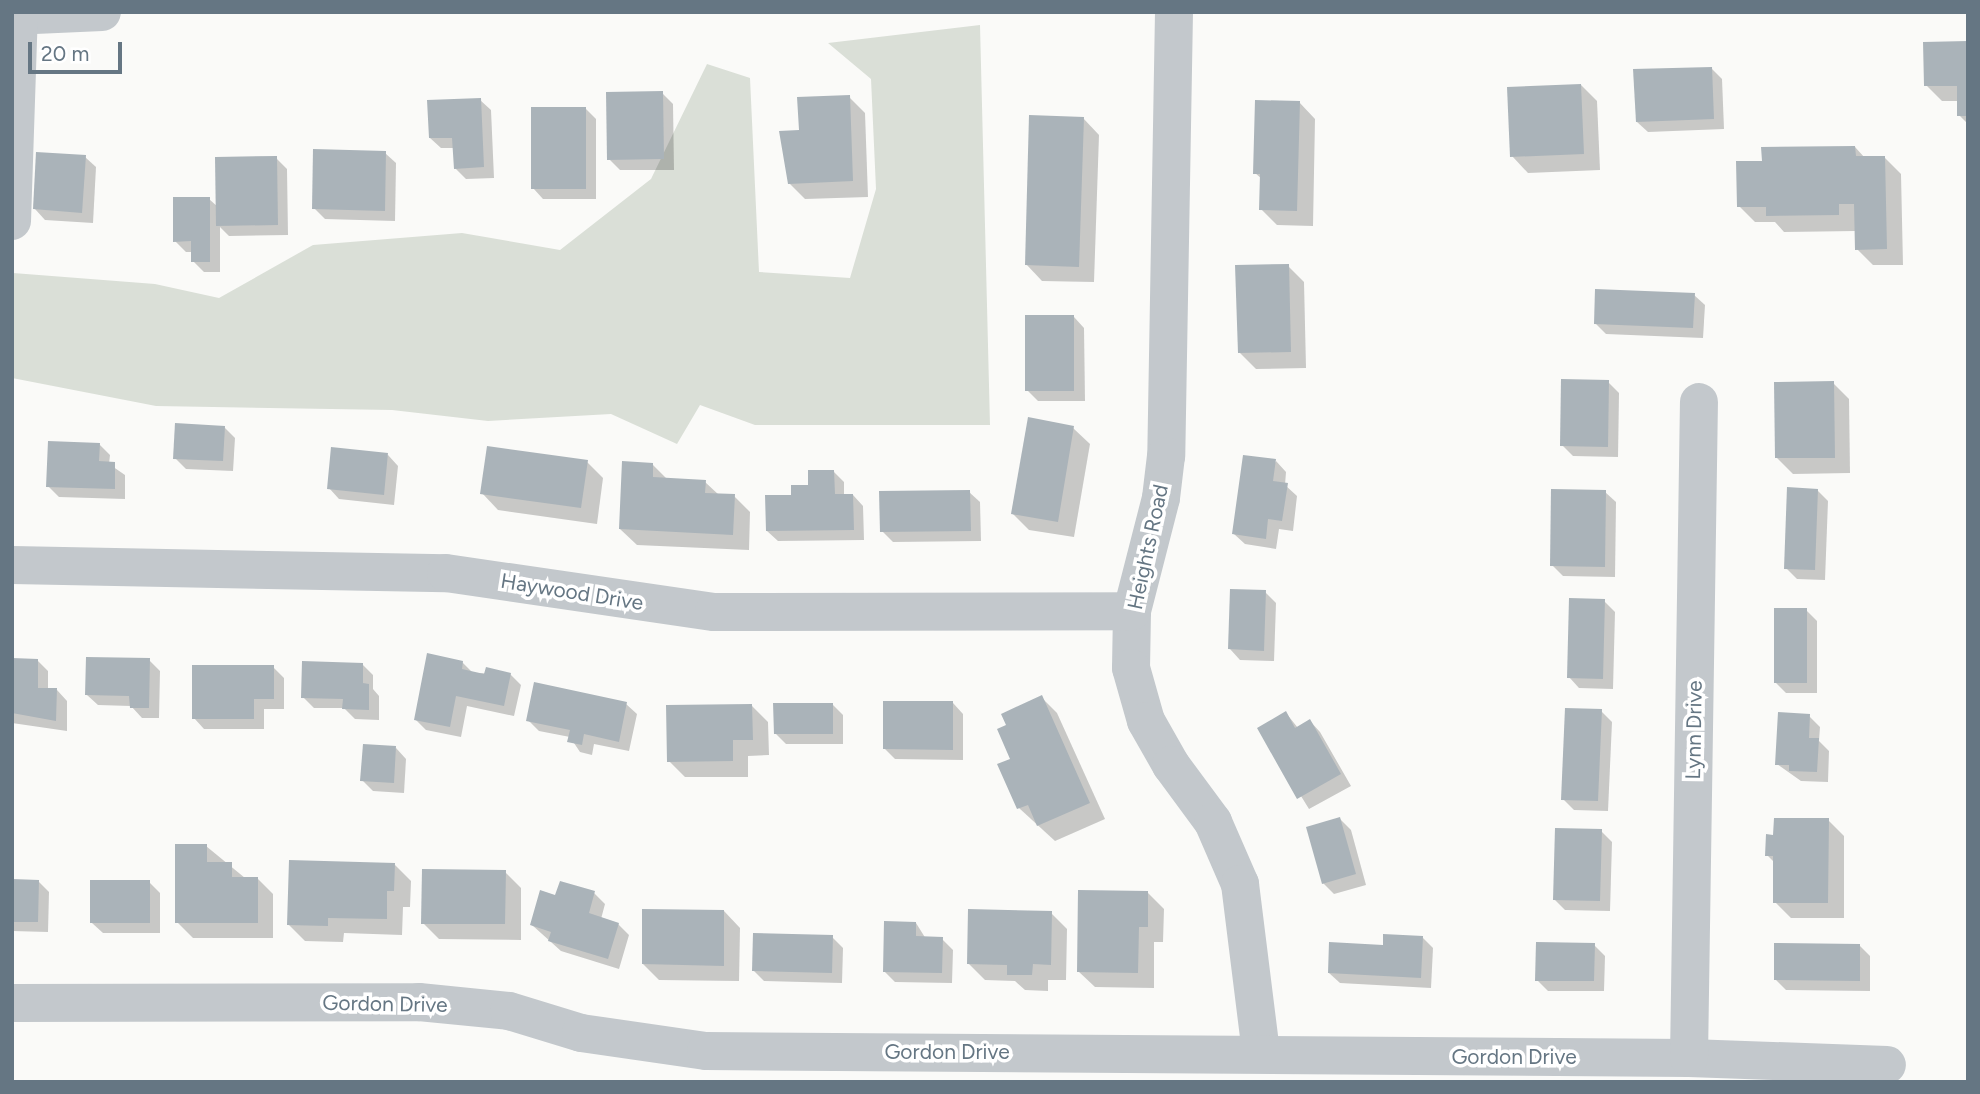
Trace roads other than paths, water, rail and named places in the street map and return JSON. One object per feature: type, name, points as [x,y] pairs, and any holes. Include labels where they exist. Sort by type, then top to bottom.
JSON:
[{"type":"street","points":[[12,222],[15,15],[102,12]]},
{"type":"street","name":"Heights Road","points":[[1174,12],[1166,456],[1161,498],[1132,611],[1131,668],[1146,721],[1171,765],[1213,822],[1240,884],[1261,1054]]},
{"type":"street","name":"Lynn Drive","points":[[1689,1058],[1699,402]]},
{"type":"street","name":"Haywood Drive","points":[[12,565],[446,573],[714,612],[1132,611]]},
{"type":"street","name":"Gordon Drive","points":[[12,1003],[419,1002],[509,1011],[582,1034],[706,1051],[1689,1058],[1887,1065]]}]
